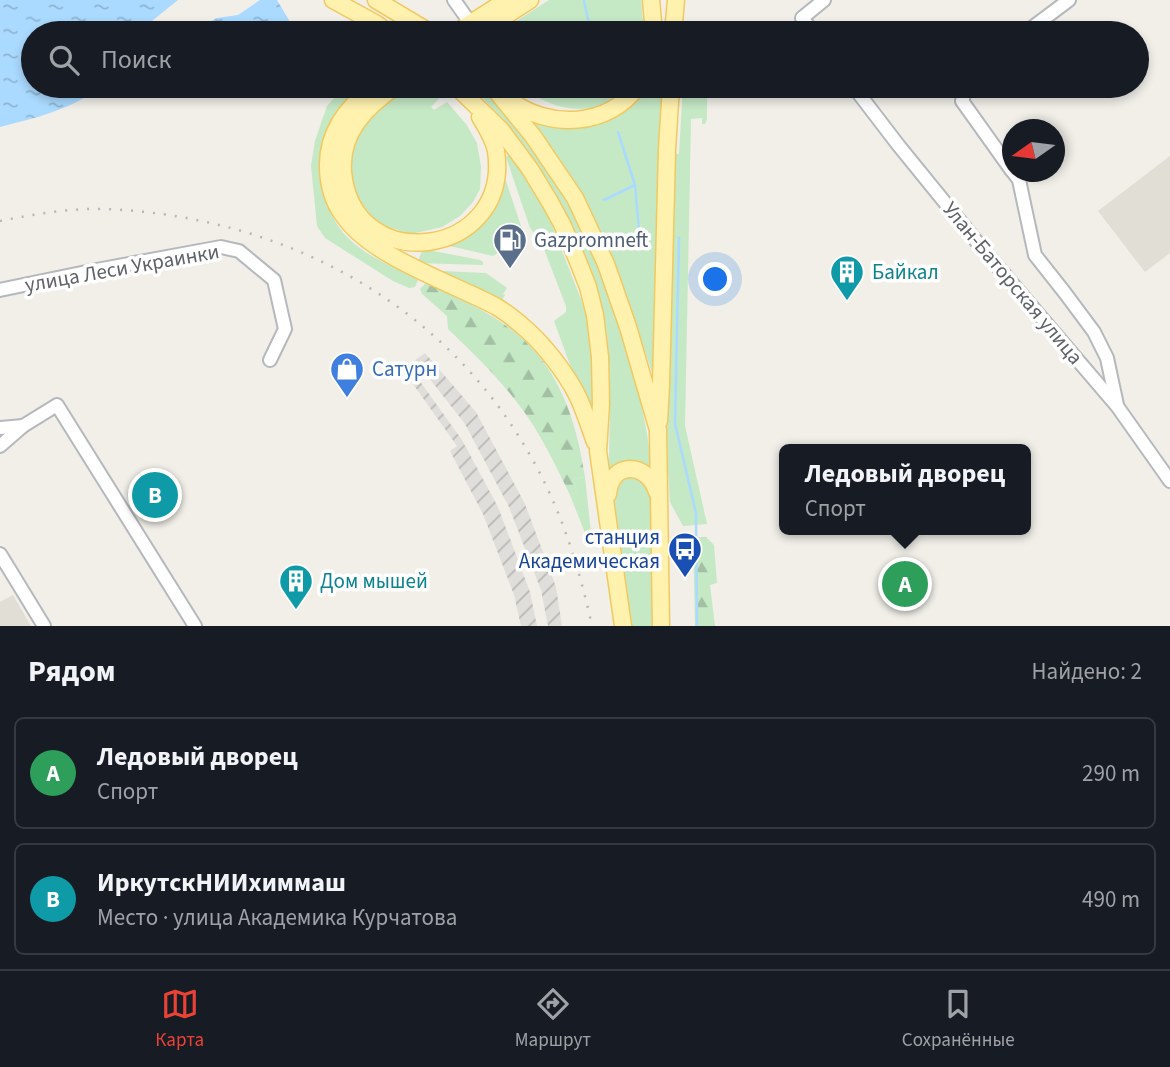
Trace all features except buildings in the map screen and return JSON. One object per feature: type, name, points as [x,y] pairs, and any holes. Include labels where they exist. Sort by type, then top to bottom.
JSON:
[{"type":"main road","points":[[333,0],[371,21]]},
{"type":"main road","points":[[376,0],[412,21]]},
{"type":"main road","points":[[480,21],[507,0]]},
{"type":"main road","points":[[487,21],[530,0]]},
{"type":"main road","points":[[651,0],[653,21]]},
{"type":"main road","points":[[674,21],[676,0]]},
{"type":"main road","points":[[360,98],[347,112],[331,141],[329,181],[339,209],[354,229],[379,248],[500,309],[528,331],[575,391],[598,451]]},
{"type":"main road","points":[[381,98],[365,111],[346,141],[344,174],[349,197],[366,222],[386,236],[406,242],[428,243],[442,241],[474,222],[491,197],[496,180],[496,149],[481,118],[467,98]]},
{"type":"main road","points":[[469,98],[501,130],[550,202],[578,259],[591,300],[599,343],[601,396],[598,451],[623,626]]},
{"type":"main road","points":[[501,98],[553,164],[575,198],[592,233],[618,297],[658,430]]},
{"type":"main road","points":[[507,98],[530,112],[549,118],[574,120],[611,111],[629,98]]},
{"type":"main road","points":[[661,626],[658,430],[670,98]]},
{"type":"main road","points":[[607,514],[610,482],[618,473],[632,470],[642,472],[654,483],[658,494]]},
{"type":"street","points":[[454,0],[464,21]]},
{"type":"street","points":[[804,21],[802,18],[824,0]]},
{"type":"street","points":[[1041,21],[1069,0]]},
{"type":"street","name":"Улан-Баторская улица","points":[[862,98],[986,253],[1117,405],[1170,481]]},
{"type":"street","points":[[963,98],[962,101],[1002,156]]},
{"type":"street","points":[[1019,182],[1035,255],[1094,332],[1107,358],[1117,405]]},
{"type":"street","name":"улица Леси Украинки","points":[[0,290],[221,247],[239,251],[274,280],[285,329],[270,360]]},
{"type":"street","points":[[0,446],[23,426],[57,405],[195,626]]},
{"type":"street","points":[[0,428],[23,426]]},
{"type":"street","points":[[0,554],[44,626]]},
{"type":"shaded area","points":[[1170,156],[1170,253],[1145,272],[1098,211]]},
{"type":"shaded area","points":[[425,353],[476,412],[525,504],[556,587],[562,626],[548,626],[541,590],[509,507],[465,424],[415,360]]},
{"type":"shaded area","points":[[419,380],[462,440],[498,507],[530,592],[537,626],[521,626],[514,595],[483,514],[450,451],[457,446],[413,384]]},
{"type":"shaded area","points":[[13,595],[31,626],[0,626],[0,602]]},
{"type":"green space","points":[[549,0],[641,0],[643,21],[517,21]]},
{"type":"green space","points":[[334,98],[347,98],[335,114],[321,149],[321,182],[330,213],[356,245],[418,280],[415,287],[409,288],[393,281],[325,238],[317,226],[311,166],[315,141],[327,106]]},
{"type":"green space","points":[[393,98],[439,98],[431,107],[434,110],[447,102],[466,124],[477,143],[481,167],[480,189],[473,202],[460,216],[442,227],[411,234],[379,224],[356,197],[350,164],[357,137],[365,122]]},
{"type":"green space","points":[[483,98],[489,98],[522,133],[559,186],[578,221],[604,283],[627,352],[640,398],[652,470],[636,463],[609,473],[609,352],[604,316],[594,280],[566,214],[553,191],[524,146]]},
{"type":"green space","points":[[540,98],[615,98],[600,106],[583,109],[550,103]]},
{"type":"green space","points":[[621,98],[666,98],[654,378],[602,233],[576,183],[531,117],[576,122]]},
{"type":"green space","points":[[682,98],[707,98],[705,124],[702,124],[702,118],[691,119],[685,426],[707,524],[683,526],[670,502],[667,427],[673,154],[679,154]]},
{"type":"green space","points":[[509,155],[547,212],[586,315],[592,352],[593,413],[580,392],[554,321],[566,312],[566,306],[542,244],[530,228],[506,157]]},
{"type":"green space","points":[[503,177],[521,226],[515,240],[493,256],[450,246],[472,232],[483,221]]},
{"type":"green space","points":[[423,249],[480,260],[483,265],[417,263]]},
{"type":"green space","points":[[441,271],[486,273],[507,288],[503,294],[505,295],[500,303],[441,274]]},
{"type":"green space","points":[[426,283],[498,320],[540,357],[562,393],[576,434],[585,477],[573,479],[577,492],[570,495],[527,415],[485,365],[448,329],[447,316],[422,294],[420,289]]},
{"type":"green space","points":[[585,477],[591,548],[570,495],[577,492],[573,479]]},
{"type":"green space","points":[[629,478],[645,485],[651,501],[653,626],[632,626],[614,498],[620,483]]},
{"type":"green space","points":[[706,537],[714,545],[717,583],[710,585],[715,626],[695,626],[693,538]]},
{"type":"water","points":[[0,0],[178,0],[152,21],[21,21],[21,98],[83,98],[66,107],[0,127]]},
{"type":"water","points":[[260,0],[277,0],[289,21],[211,21],[238,15]]},
{"type":"waterway","points":[[584,1],[588,21]]},
{"type":"waterway","points":[[618,132],[635,185],[639,231]]},
{"type":"waterway","points":[[604,200],[635,185]]},
{"type":"waterway","points":[[679,238],[675,424],[696,513],[697,626]]},
{"type":"railway","points":[[0,221],[52,212],[105,209],[170,215],[234,229],[294,249],[351,277],[404,312],[452,353],[495,402],[531,457],[568,539],[592,626]]},
{"type":"place","name":"Gazpromneft","points":[[510,270]]},
{"type":"place","name":"Байкал","points":[[847,302]]},
{"type":"place","name":"Сатурн","points":[[347,399]]},
{"type":"place","name":"ИркутскНИИхиммаш","points":[[155,495]]},
{"type":"place","name":"станция Академическая","points":[[685,579]]},
{"type":"place","name":"Ледовый дворец","points":[[905,584]]},
{"type":"place","name":"Дом мышей","points":[[296,611]]}]
